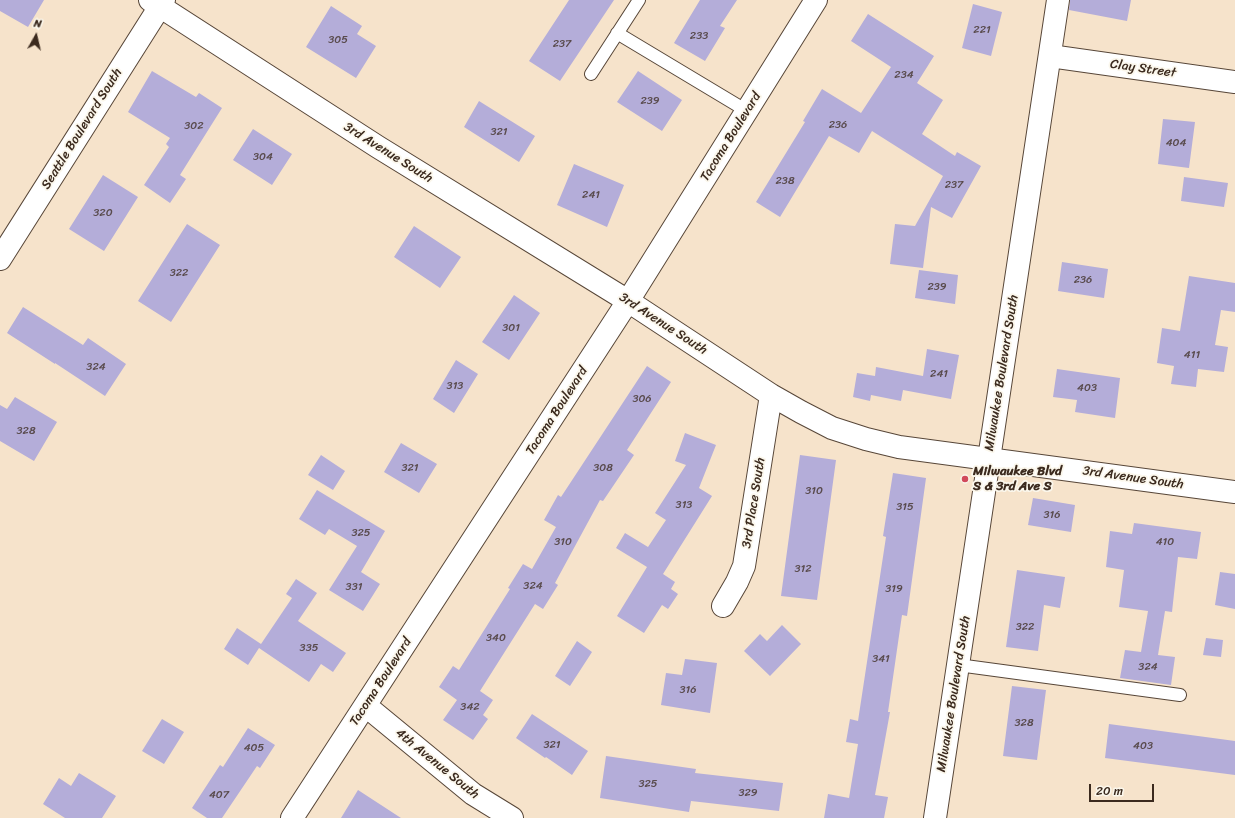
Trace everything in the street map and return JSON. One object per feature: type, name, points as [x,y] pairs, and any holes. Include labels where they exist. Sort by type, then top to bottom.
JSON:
[{"type":"street","name":"Tacoma Boulevard","points":[[292,818],[628,301],[816,0]]},
{"type":"street","name":"Milwaukee Boulevard South","points":[[935,818],[1058,0]]},
{"type":"street","name":"Seattle Boulevard South","points":[[0,259],[158,2]]},
{"type":"street","name":"3rd Avenue South","points":[[158,2],[378,147],[628,301],[771,395],[832,428],[866,439],[899,447],[1235,492]]},
{"type":"street","name":"Clay Street","points":[[1050,56],[1235,82]]},
{"type":"street","name":"3rd Place South","points":[[723,606],[737,582],[744,566],[771,395]]},
{"type":"street","name":"4th Avenue South","points":[[366,706],[473,794],[512,818]]},
{"type":"lane","points":[[591,74],[639,0]]},
{"type":"lane","points":[[617,33],[747,110]]},
{"type":"lane","points":[[958,664],[1180,695]]},
{"type":"building","points":[[0,0],[44,0],[28,27],[0,11]]},
{"type":"building","points":[[569,0],[614,0],[560,81],[529,61]]},
{"type":"building","points":[[700,0],[737,0],[720,26],[725,28],[705,61],[674,43]]},
{"type":"building","points":[[1070,0],[1131,0],[1127,21],[1069,10]]},
{"type":"building","points":[[973,4],[1002,12],[991,56],[962,48]]},
{"type":"building","points":[[331,6],[362,26],[357,34],[376,46],[356,78],[306,47]]},
{"type":"building","points":[[868,14],[934,56],[917,83],[943,100],[922,134],[955,156],[957,152],[981,166],[952,218],[931,207],[923,268],[890,264],[895,224],[915,226],[943,176],[872,131],[859,153],[829,136],[780,217],[756,202],[805,122],[803,121],[822,89],[861,113],[891,67],[851,41]]},
{"type":"building","points":[[152,71],[196,97],[199,93],[222,108],[180,175],[186,179],[170,203],[144,185],[169,147],[166,144],[170,138],[128,112]]},
{"type":"building","points":[[638,71],[682,100],[662,131],[617,102]]},
{"type":"building","points":[[479,101],[535,136],[519,162],[464,127]]},
{"type":"building","points":[[1163,119],[1195,122],[1189,168],[1158,164]]},
{"type":"building","points":[[253,129],[292,154],[272,185],[233,160]]},
{"type":"building","points":[[574,164],[624,185],[607,227],[557,205]]},
{"type":"building","points":[[103,175],[138,197],[104,251],[69,229]]},
{"type":"building","points":[[1184,177],[1228,183],[1224,207],[1181,201]]},
{"type":"building","points":[[187,224],[220,245],[171,322],[138,301]]},
{"type":"building","points":[[414,226],[461,257],[440,288],[394,257]]},
{"type":"building","points":[[1062,262],[1108,269],[1104,298],[1058,291]]},
{"type":"building","points":[[919,270],[958,275],[955,304],[915,298]]},
{"type":"building","points":[[1189,276],[1235,283],[1235,312],[1221,310],[1215,345],[1228,347],[1224,372],[1198,369],[1196,387],[1171,384],[1174,366],[1157,363],[1162,328],[1180,331]]},
{"type":"building","points":[[514,295],[540,313],[509,360],[482,342]]},
{"type":"building","points":[[23,307],[83,345],[88,338],[126,364],[105,396],[7,333]]},
{"type":"building","points":[[927,349],[959,355],[951,399],[903,390],[901,401],[871,395],[870,401],[853,397],[857,373],[875,376],[876,367],[923,376]]},
{"type":"building","points":[[456,360],[478,374],[454,413],[433,399]]},
{"type":"building","points":[[647,366],[671,382],[627,450],[634,455],[603,501],[600,500],[555,583],[558,585],[543,609],[535,604],[480,691],[493,700],[483,715],[488,719],[473,740],[443,720],[457,700],[439,687],[453,666],[459,670],[510,589],[508,588],[523,564],[532,569],[556,527],[544,520],[558,495],[561,497]]},
{"type":"building","points":[[1057,369],[1120,378],[1115,418],[1075,412],[1077,400],[1053,397]]},
{"type":"building","points":[[15,397],[57,422],[34,461],[0,441],[0,405],[7,409]]},
{"type":"building","points":[[685,433],[716,445],[699,488],[712,496],[663,574],[675,582],[671,589],[678,594],[668,609],[662,605],[644,633],[617,616],[647,567],[616,548],[625,533],[648,547],[666,520],[655,513],[686,465],[675,461]]},
{"type":"building","points":[[401,443],[437,464],[419,493],[384,472]]},
{"type":"building","points":[[321,455],[345,471],[333,490],[308,475]]},
{"type":"building","points":[[800,455],[836,460],[817,600],[781,596]]},
{"type":"building","points":[[893,473],[926,478],[907,616],[902,615],[888,712],[890,712],[875,795],[888,797],[884,818],[824,818],[828,794],[849,798],[858,744],[846,742],[850,719],[858,721],[886,537],[883,536]]},
{"type":"building","points":[[317,490],[385,531],[361,572],[380,584],[363,611],[329,590],[357,546],[329,529],[325,535],[299,519]]},
{"type":"building","points":[[1033,498],[1075,505],[1071,532],[1028,525]]},
{"type":"building","points":[[1134,523],[1201,532],[1197,559],[1178,557],[1172,612],[1165,611],[1158,655],[1175,657],[1171,685],[1120,678],[1125,650],[1141,652],[1148,611],[1119,607],[1124,570],[1106,567],[1110,531],[1132,534]]},
{"type":"building","points":[[1017,570],[1065,577],[1060,608],[1044,605],[1038,651],[1006,647]]},
{"type":"building","points":[[1220,572],[1235,574],[1235,609],[1215,605]]},
{"type":"building","points":[[296,579],[317,593],[298,621],[346,653],[333,672],[321,664],[309,682],[259,648],[248,665],[224,649],[237,628],[261,644],[292,598],[286,594]]},
{"type":"building","points":[[782,625],[801,644],[770,676],[744,651],[760,634],[767,641]]},
{"type":"building","points":[[1206,638],[1223,640],[1221,657],[1203,655]]},
{"type":"building","points":[[577,641],[592,652],[570,686],[555,676]]},
{"type":"building","points":[[685,659],[717,663],[710,713],[661,705],[666,673],[682,675]]},
{"type":"building","points":[[1012,686],[1046,690],[1037,760],[1003,756]]},
{"type":"building","points":[[532,714],[588,751],[572,775],[516,738]]},
{"type":"building","points":[[162,719],[184,732],[164,764],[142,751]]},
{"type":"building","points":[[1109,724],[1235,741],[1235,775],[1105,758]]},
{"type":"building","points":[[248,728],[275,745],[260,768],[257,766],[222,818],[207,818],[192,808],[220,765],[223,767]]},
{"type":"building","points":[[606,756],[696,769],[695,773],[783,783],[779,811],[691,801],[689,812],[600,798]]},
{"type":"building","points":[[79,773],[116,796],[102,818],[65,818],[43,804],[59,778],[71,786]]},
{"type":"building","points":[[358,790],[401,818],[341,818]]},
{"type":"place","name":"Milwaukee Blvd S & 3rd Ave S","points":[[965,479]]}]
